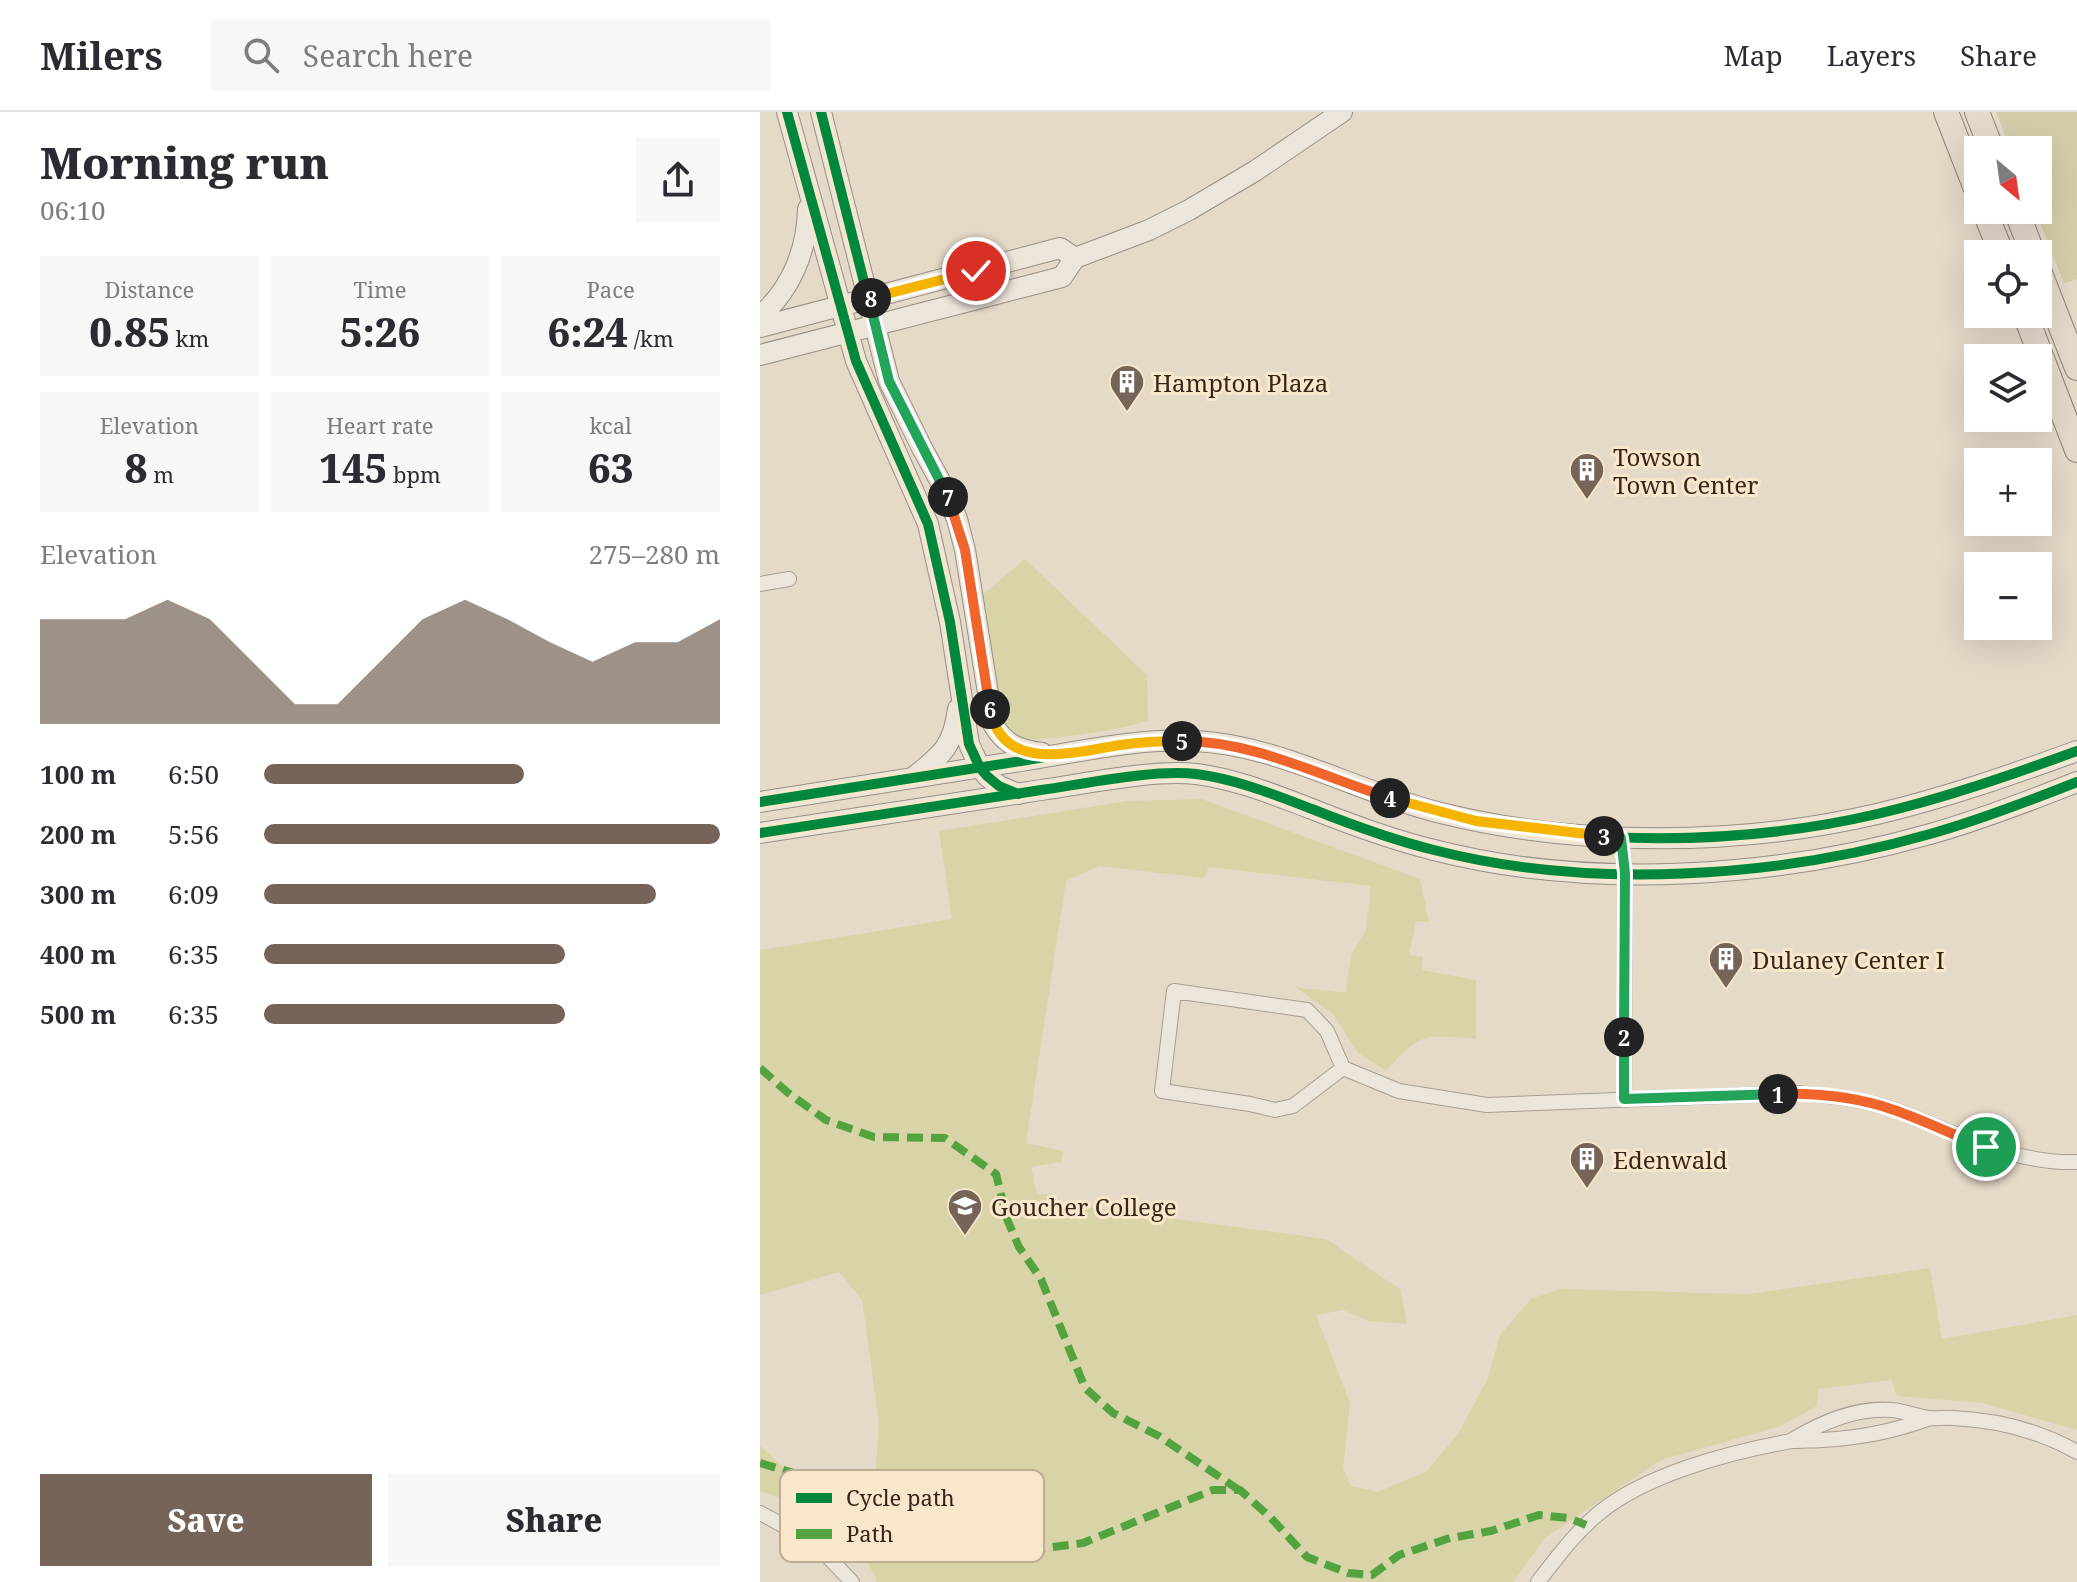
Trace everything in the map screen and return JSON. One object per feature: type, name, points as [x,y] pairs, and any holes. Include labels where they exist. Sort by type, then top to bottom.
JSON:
[{"type":"main road","points":[[787,112],[848,332],[868,389],[928,524],[950,622],[969,744],[980,768],[999,786],[1018,794]]},
{"type":"main road","points":[[821,112],[889,381],[957,519],[965,550],[993,724],[1000,736],[1016,748],[1058,755]]},
{"type":"main road","points":[[760,355],[1062,277],[1075,258],[1149,230],[1189,210],[1255,171],[1342,112]]},
{"type":"main road","points":[[1946,112],[1964,158]]},
{"type":"main road","points":[[1977,112],[1986,136]]},
{"type":"main road","points":[[760,316],[771,307],[799,262],[808,233],[808,203],[801,162]]},
{"type":"main road","points":[[760,327],[1060,248],[1075,258]]},
{"type":"main road","points":[[2052,304],[2077,368]]},
{"type":"main road","points":[[2030,328],[2077,450]]},
{"type":"main road","points":[[911,778],[939,758],[953,739],[960,686]]},
{"type":"main road","points":[[760,802],[1149,742],[1196,741],[1226,745],[1286,761],[1365,791],[1439,813],[1485,822],[1621,838],[1709,836],[1833,823],[1955,793],[2077,751]]},
{"type":"main road","points":[[760,833],[1103,781],[1195,774],[1260,790],[1350,824],[1436,851],[1505,864],[1625,873],[1756,867],[1870,849],[1963,825],[2077,782]]},
{"type":"street","points":[[760,584],[789,579]]},
{"type":"street","points":[[1621,838],[1625,873],[1624,1099]]},
{"type":"street","points":[[1343,1068],[1293,1106],[1275,1110],[1162,1091],[1174,991],[1307,1010],[1327,1031],[1343,1068],[1399,1091],[1430,1098],[1487,1105],[1799,1093],[1849,1098],[1894,1110],[1965,1140],[2013,1154],[2040,1160],[2077,1162]]},
{"type":"street","points":[[1789,1442],[1823,1422],[1846,1415],[1892,1410],[1930,1418],[1951,1417],[2011,1425],[2077,1452]]},
{"type":"street","points":[[1538,1582],[1573,1537],[1598,1514],[1627,1494],[1699,1465],[1789,1442],[1825,1440],[1903,1428],[1930,1418]]},
{"type":"street","points":[[760,1513],[780,1524]]},
{"type":"street","points":[[833,1562],[852,1582]]},
{"type":"shaded area","points":[[1996,112],[2077,112],[2077,279],[2064,283],[2052,253],[2052,240],[2047,240],[2041,224],[2052,224],[2052,136],[2005,136]]},
{"type":"shaded area","points":[[1025,559],[1147,675],[1148,721],[1080,735],[1011,739],[1003,728],[981,596]]},
{"type":"shaded area","name":"Goucher College","points":[[1202,799],[1420,879],[1429,922],[1416,921],[1409,955],[1423,957],[1422,970],[1476,980],[1476,1039],[1425,1038],[1416,1042],[1386,1071],[1358,1053],[1333,1014],[1295,987],[1346,993],[1351,955],[1366,930],[1371,886],[1209,867],[1204,878],[1099,866],[1066,881],[1026,1143],[1063,1151],[1061,1162],[1031,1167],[1037,1194],[1050,1194],[1050,1202],[1326,1239],[1401,1290],[1407,1324],[1369,1321],[1343,1310],[1316,1315],[1350,1403],[1343,1468],[1351,1486],[1378,1492],[1427,1471],[1459,1432],[1487,1380],[1500,1335],[1531,1299],[1560,1289],[1749,1294],[1930,1268],[1942,1339],[2077,1315],[2077,1430],[1982,1403],[1897,1396],[1891,1380],[1819,1389],[1817,1406],[1781,1426],[1661,1460],[1545,1538],[1513,1582],[877,1582],[867,1562],[1044,1562],[1044,1470],[876,1470],[879,1422],[862,1300],[839,1272],[760,1295],[760,950],[952,919],[939,831],[1127,801]]},
{"type":"shaded area","points":[[760,1446],[787,1470],[780,1470],[780,1498],[760,1491]]},
{"type":"marked path","points":[[760,1068],[826,1120],[874,1137],[945,1138],[996,1174],[1007,1219],[1019,1247],[1041,1279],[1085,1388],[1113,1413],[1159,1436],[1239,1490]]},
{"type":"marked path","points":[[760,1463],[784,1470]]},
{"type":"marked path","points":[[1044,1548],[1083,1543],[1213,1490],[1240,1490],[1307,1557],[1348,1573],[1372,1575],[1399,1555],[1539,1515],[1569,1518],[1586,1525]]},
{"type":"cycle path","points":[[787,112],[856,361],[928,524],[950,622],[969,744],[987,776],[999,786],[1018,794]]},
{"type":"cycle path","points":[[821,112],[889,381],[957,519],[965,550],[993,724],[1002,737],[1013,745],[1042,753]]},
{"type":"cycle path","points":[[760,802],[1108,746],[1195,741],[1258,751],[1410,804],[1493,824],[1603,837],[1715,837],[1825,825],[1877,814],[1978,786],[2077,751]]},
{"type":"cycle path","points":[[760,833],[1119,778],[1179,773],[1211,776],[1241,784],[1388,837],[1494,863],[1555,871],[1683,874],[1810,861],[1871,849],[1967,823],[2077,782]]},
{"type":"place","name":"Hampton Plaza","points":[[1127,413]]},
{"type":"place","name":"Towson Town Center","points":[[1587,501]]},
{"type":"place","name":"Dulaney Center I","points":[[1726,990]]},
{"type":"place","name":"Edenwald","points":[[1587,1190]]},
{"type":"place","name":"Goucher College","points":[[965,1237]]},
{"type":"route","points":[[976,271],[869,299],[889,381],[957,519],[965,550],[990,712],[993,724],[1006,742],[1031,752],[1058,755],[1149,742],[1196,741],[1226,745],[1286,761],[1365,791],[1439,813],[1485,822],[1621,838],[1625,873],[1624,1099],[1799,1093],[1827,1095],[1894,1110],[1986,1147]]}]
